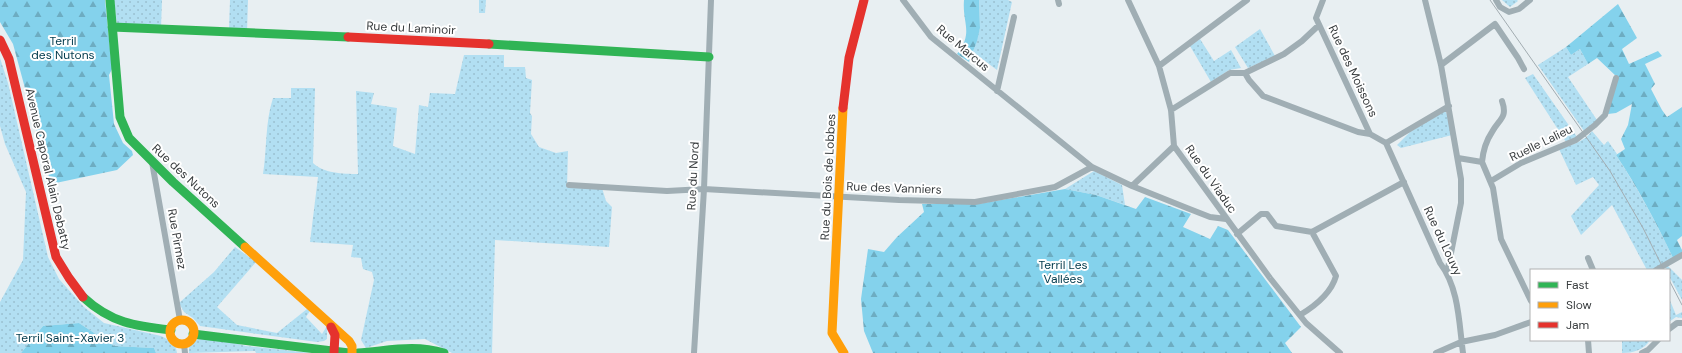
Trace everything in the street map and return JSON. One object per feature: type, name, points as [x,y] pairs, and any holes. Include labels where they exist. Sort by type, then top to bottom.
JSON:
[{"type":"street","name":"Rue des Nutons","points":[[110,0],[118,98],[123,126],[129,138],[152,162],[330,326],[349,341],[352,346],[352,353]]},
{"type":"street","name":"Rue du Nord","points":[[694,353],[704,189],[711,0]]},
{"type":"street","name":"Rue du Bois de Lobbes","points":[[844,353],[832,333],[846,82],[849,58],[864,0]]},
{"type":"street","name":"Rue Marcus","points":[[903,0],[931,37],[997,92],[1092,167],[1132,186],[1210,217],[1226,220]]},
{"type":"street","name":"Rue du Viaduc","points":[[1128,0],[1159,66],[1172,110],[1174,146],[1236,234],[1300,315],[1326,342],[1340,353]]},
{"type":"street","points":[[1159,66],[1247,0]]},
{"type":"street","name":"Rue des Moissons","points":[[1323,0],[1316,18],[1319,25],[1370,134],[1386,143]]},
{"type":"street","points":[[1425,0],[1441,65],[1461,179],[1461,203],[1447,273]]},
{"type":"street","points":[[1496,0],[1500,7],[1509,12],[1519,9],[1530,0]]},
{"type":"street","name":"Rue Marcus","points":[[997,92],[1014,17]]},
{"type":"street","points":[[1441,65],[1495,24],[1518,58],[1524,70]]},
{"type":"street","points":[[1172,110],[1230,73],[1245,73],[1284,54],[1302,41],[1319,25]]},
{"type":"street","name":"Rue du Laminoir","points":[[112,27],[539,46],[709,57]]},
{"type":"street","name":"Avenue Caporal Alain Debatty","points":[[0,40],[9,60],[56,257],[69,281],[88,302],[125,324],[170,330]]},
{"type":"street","points":[[1245,73],[1263,96],[1358,132],[1370,134]]},
{"type":"street","name":"Ruelle Lalieu","points":[[1491,181],[1521,163],[1576,140],[1595,125],[1604,115],[1616,78]]},
{"type":"street","points":[[1502,101],[1504,109],[1502,119],[1493,130],[1487,142],[1482,162],[1491,181],[1501,240],[1530,299]]},
{"type":"street","points":[[1386,143],[1449,106]]},
{"type":"street","name":"Rue du Louvy","points":[[1386,143],[1440,263],[1447,273],[1456,302],[1463,353]]},
{"type":"street","points":[[1132,186],[1174,146]]},
{"type":"street","points":[[1458,158],[1482,162]]},
{"type":"street","name":"Rue Pirmez","points":[[152,162],[180,320]]},
{"type":"street","name":"Rue des Vanniers","points":[[569,184],[667,191],[704,189],[840,197],[975,202],[1055,187],[1092,167]]},
{"type":"street","points":[[1236,234],[1264,213],[1267,214],[1276,226],[1312,232],[1404,182]]},
{"type":"street","points":[[1300,315],[1324,297],[1330,290],[1336,276],[1312,232]]},
{"type":"street","points":[[1658,269],[1682,255]]},
{"type":"street","points":[[1588,258],[1592,269]]},
{"type":"street","points":[[184,344],[175,341],[170,330],[173,324],[180,320],[187,321],[191,325],[194,334]]},
{"type":"street","points":[[1436,353],[1461,342],[1495,335],[1530,322]]},
{"type":"street","points":[[1670,328],[1677,323],[1682,323]]},
{"type":"street","points":[[330,326],[335,335],[334,352]]},
{"type":"street","points":[[184,344],[189,341],[194,334]]},
{"type":"street","points":[[194,334],[349,353]]},
{"type":"street","points":[[1588,341],[1589,353]]},
{"type":"street","points":[[1642,353],[1648,350],[1657,341]]},
{"type":"street","points":[[184,344],[185,353]]},
{"type":"street","points":[[358,353],[405,346],[427,347],[444,353]]},
{"type":"shaded area","points":[[114,0],[162,0],[161,28],[117,25]]},
{"type":"shaded area","points":[[230,0],[248,0],[247,32],[229,29]]},
{"type":"shaded area","points":[[479,0],[486,0],[485,13],[479,13]]},
{"type":"shaded area","points":[[979,0],[1008,0],[1012,2],[997,70],[973,52],[980,28]]},
{"type":"shaded area","points":[[1502,0],[1517,0],[1518,1],[1510,7]]},
{"type":"shaded area","points":[[1260,29],[1275,56],[1248,68],[1235,47]]},
{"type":"shaded area","points":[[1200,39],[1214,61],[1231,50],[1241,68],[1229,70],[1211,82],[1190,46]]},
{"type":"shaded area","points":[[1566,47],[1571,55],[1580,49],[1588,64],[1568,77],[1597,120],[1584,131],[1538,65]]},
{"type":"shaded area","points":[[464,55],[504,55],[504,67],[525,67],[526,78],[532,80],[530,113],[532,116],[531,134],[539,147],[556,153],[568,151],[567,187],[602,188],[606,201],[612,207],[609,247],[495,240],[492,353],[452,353],[425,339],[387,341],[366,348],[361,340],[374,280],[372,272],[363,269],[361,258],[351,257],[353,245],[310,242],[318,177],[263,174],[267,126],[273,98],[291,98],[291,88],[315,88],[313,163],[328,171],[358,174],[356,91],[374,93],[371,104],[397,108],[393,146],[415,154],[419,105],[428,107],[430,93],[455,94]]},
{"type":"shaded area","points":[[0,58],[8,83],[48,257],[59,279],[84,307],[104,323],[161,336],[173,344],[177,353],[156,353],[154,348],[114,346],[79,323],[43,326],[21,353],[0,353],[0,302],[23,260],[26,192],[5,144],[0,126]]},
{"type":"shaded area","points":[[1533,74],[1577,137],[1566,142],[1525,78]]},
{"type":"shaded area","points":[[1445,111],[1450,119],[1452,135],[1401,148],[1397,145],[1410,132]]},
{"type":"shaded area","points":[[1592,131],[1604,145],[1608,141],[1617,154],[1616,155],[1647,207],[1674,260],[1657,269],[1646,269],[1612,205],[1581,235],[1571,216],[1599,185],[1593,177],[1576,185],[1559,149],[1573,144],[1589,135]]},
{"type":"shaded area","points":[[1094,171],[1122,185],[1125,205],[1096,195],[1065,189]]},
{"type":"shaded area","points":[[235,247],[256,262],[217,307],[237,325],[277,333],[307,309],[310,311],[306,317],[322,334],[327,326],[327,339],[317,342],[200,326],[193,318],[184,312],[179,303],[214,272]]},
{"type":"shaded area","points":[[1666,264],[1682,280],[1682,300],[1670,278],[1670,269],[1665,268]]},
{"type":"shaded area","points":[[1670,300],[1676,315],[1682,312],[1682,318],[1676,317],[1670,321]]},
{"type":"shaded area","points":[[198,339],[218,339],[246,346],[311,353],[256,353],[255,351],[189,353],[189,345]]},
{"type":"shaded area","points":[[1622,341],[1649,341],[1645,346],[1638,350],[1622,353]]},
{"type":"green space","name":"Terril des Nutons","points":[[0,0],[105,0],[112,69],[109,75],[114,124],[123,143],[132,151],[133,155],[117,170],[51,184],[13,44],[0,22]]},
{"type":"green space","points":[[964,0],[979,0],[980,28],[969,62],[957,54],[965,40],[966,34]]},
{"type":"green space","points":[[1618,4],[1637,38],[1622,49],[1629,64],[1658,51],[1662,56],[1645,64],[1655,84],[1651,89],[1667,117],[1682,107],[1682,236],[1677,240],[1682,250],[1682,255],[1674,260],[1647,206],[1616,155],[1625,149],[1621,139],[1628,125],[1632,104],[1616,113],[1608,114],[1617,77],[1597,58],[1588,64],[1580,49],[1571,55],[1566,47]]},
{"type":"green space","name":"Terril Les Vallées","points":[[1065,189],[1096,195],[1136,209],[1145,197],[1191,214],[1183,227],[1210,239],[1218,226],[1228,230],[1301,327],[1285,343],[1292,353],[873,353],[864,331],[861,299],[868,249],[884,252],[897,237],[924,212],[922,204],[978,204]]},
{"type":"green space","name":"Terril Saint-Xavier 3","points":[[79,323],[114,346],[154,348],[156,353],[21,353],[43,326]]},
{"type":"tram line","points":[[1490,0],[1610,171],[1643,228],[1664,269]]},
{"type":"tram line","points":[[1670,282],[1682,305]]},
{"type":"traffic: fast","points":[[110,0],[120,117],[129,138],[173,182],[245,247]]},
{"type":"traffic: fast","points":[[112,27],[348,37]]},
{"type":"traffic: fast","points":[[489,44],[709,57]]},
{"type":"traffic: fast","points":[[83,297],[104,313],[124,322],[146,327],[171,330]]},
{"type":"traffic: fast","points":[[193,334],[349,353]]},
{"type":"traffic: fast","points":[[358,353],[412,349],[433,350],[444,353]]},
{"type":"traffic: slow","points":[[843,108],[832,333],[844,353]]},
{"type":"traffic: slow","points":[[245,247],[349,341],[352,346],[352,353]]},
{"type":"traffic: slow","points":[[182,320],[190,324],[194,332],[190,340],[182,344],[174,340],[170,332],[174,324],[182,320]]},
{"type":"traffic: jam","points":[[843,108],[849,58],[864,0]]},
{"type":"traffic: jam","points":[[348,37],[489,44]]},
{"type":"traffic: jam","points":[[0,40],[9,59],[56,257],[83,297]]},
{"type":"traffic: jam","points":[[331,327],[335,335],[334,352]]}]
